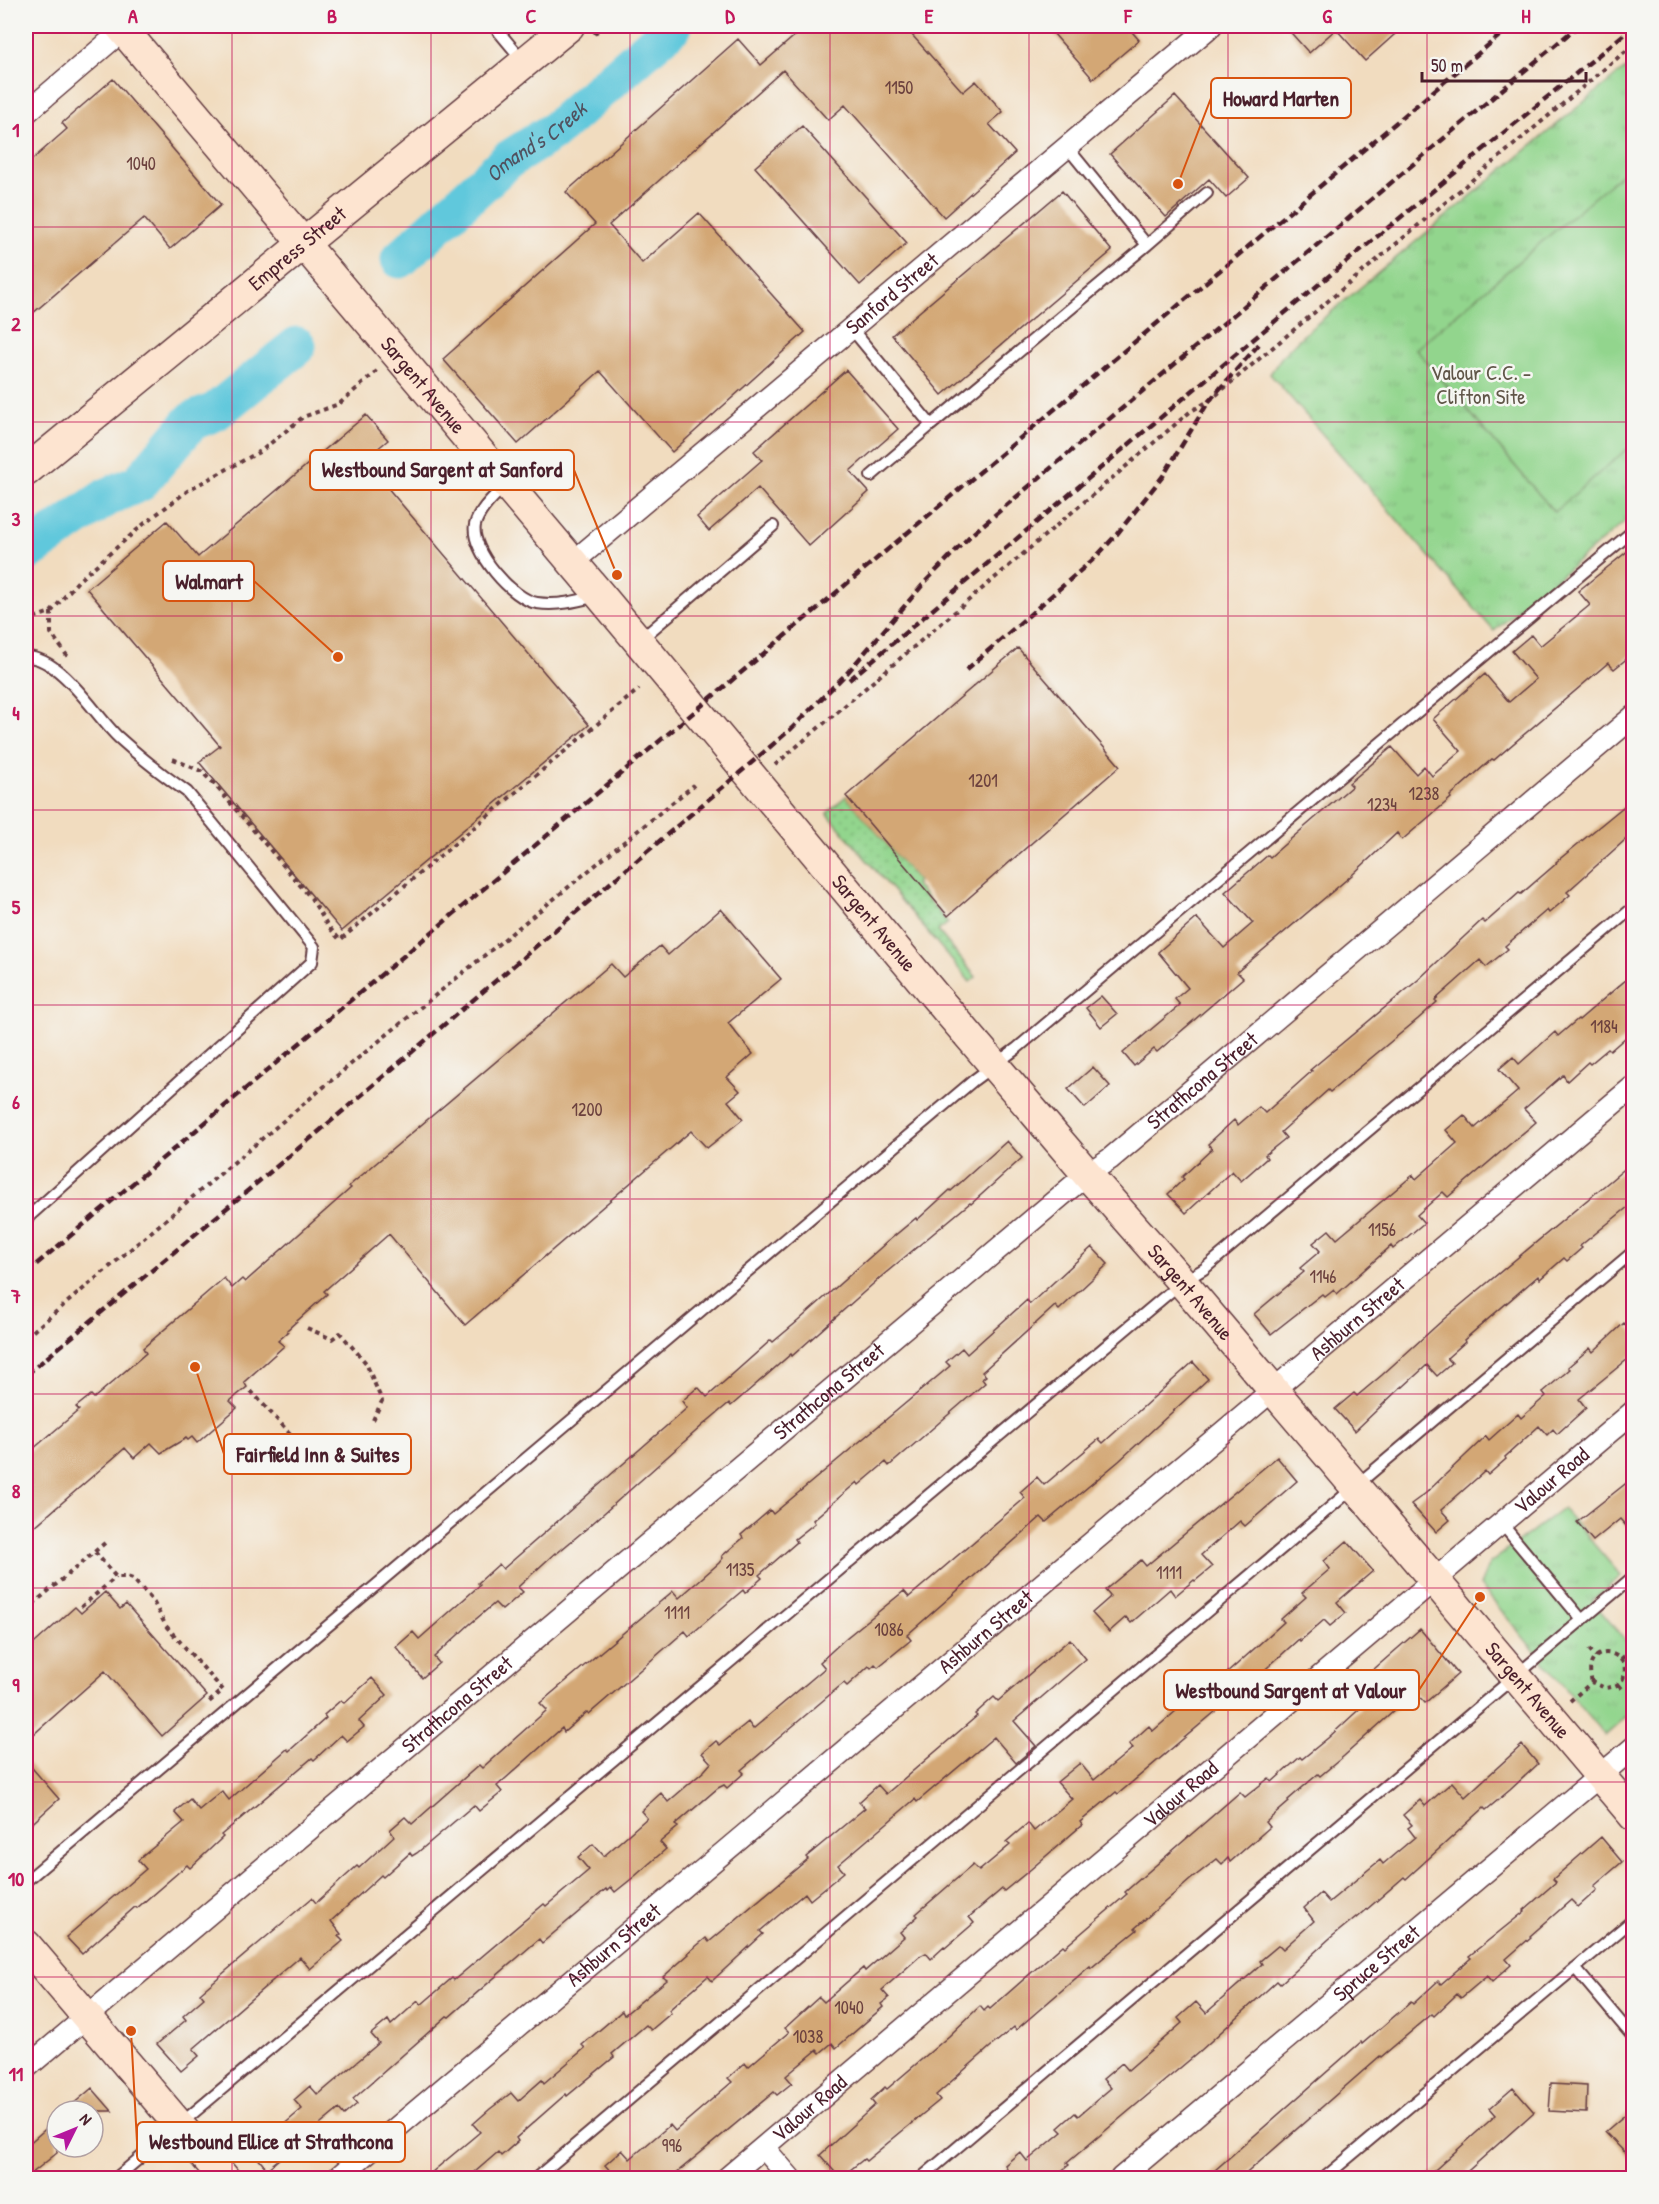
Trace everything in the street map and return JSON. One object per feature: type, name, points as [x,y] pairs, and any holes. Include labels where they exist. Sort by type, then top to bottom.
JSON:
[{"type":"main road","name":"Empress Street","points":[[26,471],[569,26]]},
{"type":"main road","name":"Sargent Avenue","points":[[124,27],[302,243],[573,562],[993,1065],[1182,1282],[1634,1816]]},
{"type":"main road","points":[[26,1945],[224,2178]]},
{"type":"street","name":"Sanford Street","points":[[573,562],[1211,26]]},
{"type":"street","points":[[26,113],[124,27]]},
{"type":"street","name":"Strathcona Street","points":[[26,2068],[1087,1174],[1110,1159],[1634,716]]},
{"type":"street","name":"Ashburn Street","points":[[338,2178],[1634,1086]]},
{"type":"street","name":"Valour Road","points":[[727,2178],[1634,1411]]},
{"type":"street","name":"Spruce Street","points":[[1121,2178],[1634,1747]]},
{"type":"street","points":[[764,2148],[790,2178]]},
{"type":"lane","points":[[494,26],[525,63]]},
{"type":"lane","points":[[1067,147],[1147,245]]},
{"type":"lane","points":[[871,476],[1207,193]]},
{"type":"lane","points":[[851,328],[932,425]]},
{"type":"lane","points":[[506,484],[485,507],[475,525],[479,550],[511,590],[535,603],[567,604],[600,595]]},
{"type":"lane","points":[[639,641],[773,526]]},
{"type":"lane","points":[[26,1881],[993,1065],[1025,1041],[1634,530]]},
{"type":"lane","points":[[26,657],[36,657],[53,668],[76,689],[117,735],[161,774],[187,792],[314,947],[312,962],[26,1220]]},
{"type":"lane","points":[[116,2178],[1182,1282],[1204,1269],[1634,907]]},
{"type":"lane","points":[[536,2178],[1634,1251]]},
{"type":"lane","points":[[1502,1524],[1582,1620]]},
{"type":"lane","points":[[921,2178],[1634,1576]]},
{"type":"lane","points":[[1324,2178],[1634,1919]]},
{"type":"lane","points":[[1575,1968],[1634,2038]]},
{"type":"path","points":[[756,781],[1191,411],[1209,401],[1634,44]]},
{"type":"path","points":[[26,622],[51,612],[79,580],[145,523],[190,489],[261,451],[303,417],[339,404],[396,355]]},
{"type":"path","points":[[51,612],[51,633]]},
{"type":"path","points":[[328,926],[340,940],[639,689]]},
{"type":"path","points":[[26,1337],[357,1059],[694,785]]},
{"type":"path","points":[[307,1328],[332,1340],[340,1334],[366,1363],[382,1401],[373,1420]]},
{"type":"path","points":[[251,1391],[305,1450]]},
{"type":"path","points":[[26,1610],[106,1542]]},
{"type":"path","points":[[95,1552],[116,1577]]},
{"type":"path","points":[[81,1607],[116,1577],[133,1579],[153,1601],[166,1626],[223,1690],[207,1704]]},
{"type":"path","points":[[1589,1649],[1596,1657]]},
{"type":"path","points":[[1603,1653],[1610,1653],[1621,1659],[1625,1671],[1624,1679],[1619,1684],[1605,1689],[1592,1682],[1590,1668],[1596,1657],[1603,1653]]},
{"type":"path","points":[[1621,1659],[1627,1654]]},
{"type":"path","points":[[1570,1701],[1592,1682]]},
{"type":"path","points":[[1619,1684],[1624,1691]]},
{"type":"green space","name":"Valour C.C. - Clifton Site","points":[[1633,64],[1633,515],[1494,631],[1270,374],[1283,355],[1302,336],[1614,77]]},
{"type":"green space","points":[[1633,164],[1633,444],[1554,512],[1416,349]]},
{"type":"green space","points":[[846,796],[918,881],[915,884],[948,923],[938,931],[976,977],[970,982],[827,813]]},
{"type":"green space","points":[[1563,1508],[1621,1576],[1592,1601],[1633,1649],[1633,1711],[1605,1736],[1480,1585],[1489,1564]]},
{"type":"building","points":[[806,26],[904,26],[963,92],[976,81],[1003,112],[989,124],[1015,153],[944,217],[845,105],[828,120],[783,70],[609,225],[642,263],[699,213],[805,332],[672,452],[600,371],[518,444],[443,359],[595,224],[566,192],[738,39],[761,65]]},
{"type":"building","points":[[1047,26],[1127,26],[1139,40],[1093,79]]},
{"type":"building","points":[[1285,26],[1404,26],[1365,61],[1336,29],[1309,53]]},
{"type":"building","points":[[113,79],[221,205],[170,249],[144,218],[26,319],[26,165],[67,129],[62,123]]},
{"type":"building","points":[[1175,96],[1249,178],[1226,198],[1209,179],[1166,217],[1110,154]]},
{"type":"building","points":[[802,126],[907,243],[860,285],[755,167]]},
{"type":"building","points":[[1062,191],[1112,251],[942,395],[892,335]]},
{"type":"building","points":[[846,370],[898,429],[850,471],[869,492],[809,546],[758,488],[709,531],[697,517],[762,460],[754,451]]},
{"type":"building","points":[[366,415],[388,440],[364,460],[589,725],[342,931],[199,762],[220,746],[87,589],[167,521],[198,557]]},
{"type":"building","points":[[1634,546],[1634,653],[1614,669],[1608,663],[1494,760],[1492,759],[1402,840],[1397,833],[1352,875],[1237,972],[1243,978],[1157,1052],[1154,1049],[1134,1066],[1123,1053],[1180,1005],[1175,999],[1188,988],[1158,952],[1197,918],[1224,948],[1253,923],[1225,892],[1268,855],[1270,857],[1352,786],[1349,783],[1392,747],[1416,774],[1424,766],[1432,776],[1461,751],[1433,719],[1485,674],[1509,702],[1536,679],[1512,651],[1531,635],[1540,646],[1590,605],[1578,591]]},
{"type":"building","points":[[1018,648],[1120,766],[948,916],[846,796]]},
{"type":"building","points":[[1634,798],[1634,832],[1567,892],[1570,895],[1549,913],[1547,910],[1505,946],[1508,949],[1486,967],[1480,960],[1435,1000],[1437,1002],[1418,1019],[1330,1092],[1328,1090],[1281,1132],[1286,1138],[1265,1155],[1267,1158],[1241,1181],[1232,1171],[1186,1213],[1168,1194],[1184,1179],[1182,1177],[1212,1149],[1208,1144],[1234,1120],[1238,1125],[1259,1107],[1265,1113],[1312,1071],[1310,1070],[1418,980],[1482,920],[1485,923]]},
{"type":"building","points":[[721,909],[781,979],[728,1023],[753,1054],[727,1077],[740,1091],[728,1101],[743,1119],[707,1148],[691,1131],[465,1325],[389,1234],[324,1291],[327,1294],[287,1330],[288,1332],[278,1341],[284,1346],[244,1382],[247,1387],[230,1401],[237,1408],[197,1443],[192,1437],[188,1440],[186,1438],[161,1453],[151,1443],[134,1458],[125,1448],[26,1534],[26,1455],[79,1410],[76,1407],[91,1395],[94,1398],[146,1353],[143,1348],[224,1278],[232,1288],[242,1279],[245,1282],[351,1188],[349,1186],[611,964],[623,977],[660,946],[668,955]]},
{"type":"building","points":[[1634,973],[1634,1030],[1610,1051],[1608,1049],[1590,1064],[1588,1062],[1567,1081],[1563,1075],[1524,1109],[1536,1122],[1448,1197],[1443,1192],[1417,1215],[1424,1223],[1393,1249],[1391,1246],[1337,1294],[1334,1290],[1325,1297],[1322,1294],[1271,1334],[1254,1314],[1304,1272],[1300,1268],[1320,1251],[1313,1243],[1329,1230],[1337,1239],[1413,1175],[1416,1179],[1457,1143],[1446,1130],[1464,1115],[1475,1128],[1518,1091],[1499,1069],[1513,1057],[1519,1064],[1555,1032],[1558,1036]]},
{"type":"building","points":[[1101,996],[1117,1014],[1101,1027],[1086,1008]]},
{"type":"building","points":[[1093,1067],[1110,1086],[1085,1108],[1068,1089]]},
{"type":"building","points":[[1007,1141],[1022,1158],[971,1204],[882,1276],[792,1356],[791,1354],[731,1406],[729,1403],[586,1529],[555,1553],[518,1587],[523,1592],[502,1610],[495,1603],[470,1624],[434,1657],[439,1663],[422,1678],[396,1647],[413,1632],[419,1639],[480,1585],[478,1583],[499,1564],[503,1569],[687,1408],[682,1401],[698,1387],[707,1397],[771,1340],[773,1342],[798,1321]]},
{"type":"building","points":[[1634,1161],[1634,1202],[1580,1246],[1582,1248],[1567,1261],[1564,1258],[1540,1279],[1538,1276],[1464,1340],[1465,1342],[1447,1358],[1452,1363],[1437,1376],[1427,1365],[1355,1431],[1335,1409],[1354,1393],[1357,1396],[1445,1318]]},
{"type":"building","points":[[1092,1247],[1108,1264],[1059,1310],[1055,1306],[982,1372],[986,1376],[982,1379],[985,1383],[889,1466],[886,1462],[859,1485],[857,1482],[813,1520],[815,1523],[795,1539],[797,1542],[759,1575],[762,1578],[745,1593],[743,1590],[689,1636],[685,1631],[589,1714],[587,1712],[564,1732],[562,1728],[497,1786],[502,1792],[479,1811],[474,1805],[417,1853],[412,1856],[410,1853],[383,1877],[381,1875],[331,1921],[341,1934],[338,1936],[343,1941],[310,1969],[300,1957],[193,2049],[199,2056],[181,2071],[157,2044],[186,2020],[183,2016],[204,1998],[200,1993],[312,1898],[316,1903],[357,1866],[359,1868],[394,1836],[390,1830],[405,1817],[412,1824],[479,1765],[482,1768],[547,1710],[540,1703],[673,1591],[679,1598],[719,1563],[722,1556],[743,1538],[741,1535],[770,1510],[773,1514],[950,1366],[946,1362],[962,1348],[967,1354],[1027,1300],[1030,1304]]},
{"type":"building","points":[[1624,1323],[1634,1333],[1634,1354],[1579,1399],[1586,1408],[1557,1434],[1553,1429],[1547,1435],[1539,1426],[1488,1475],[1485,1471],[1441,1510],[1450,1520],[1436,1532],[1411,1504],[1426,1493],[1486,1436],[1489,1440],[1518,1414],[1521,1418],[1546,1396],[1543,1392],[1570,1369],[1568,1367],[1590,1348],[1593,1352]]},
{"type":"building","points":[[1193,1362],[1208,1379],[1119,1461],[1046,1522],[1041,1517],[907,1635],[911,1640],[878,1667],[875,1664],[871,1668],[869,1666],[847,1686],[844,1683],[840,1686],[741,1770],[744,1773],[727,1788],[724,1785],[718,1788],[675,1825],[678,1827],[660,1842],[666,1849],[635,1876],[615,1892],[611,1887],[607,1891],[606,1889],[542,1943],[539,1939],[353,2099],[357,2104],[344,2115],[339,2109],[267,2169],[244,2142],[260,2128],[268,2138],[302,2109],[294,2100],[310,2086],[318,2095],[379,2043],[371,2034],[388,2020],[391,2025],[418,2001],[421,2005],[589,1870],[578,1857],[593,1844],[604,1856],[647,1818],[641,1811],[661,1793],[668,1802],[704,1771],[711,1763],[702,1753],[716,1741],[720,1745],[748,1722],[753,1729],[825,1668],[820,1662],[846,1638],[904,1591],[909,1597],[1025,1498],[1020,1492],[1037,1477],[1044,1485],[1099,1439],[1103,1443]]},
{"type":"building","points":[[1277,1457],[1297,1481],[1245,1526],[1240,1521],[1201,1555],[1212,1567],[1195,1581],[1175,1596],[1170,1589],[1131,1623],[1126,1617],[1109,1632],[1092,1613],[1109,1598],[1105,1590],[1141,1560],[1146,1566]]},
{"type":"building","points":[[1634,1477],[1634,1535],[1620,1519],[1593,1541],[1577,1522]]},
{"type":"building","points":[[1347,1541],[1373,1571],[1337,1602],[1346,1613],[1330,1626],[1324,1620],[1300,1641],[1299,1639],[1236,1696],[1118,1794],[1116,1792],[1080,1822],[1082,1825],[1031,1869],[1004,1891],[1002,1889],[969,1917],[974,1923],[945,1948],[931,1959],[926,1953],[920,1956],[882,1990],[889,1998],[881,2004],[883,2007],[836,2048],[832,2043],[820,2053],[817,2050],[786,2076],[792,2083],[777,2095],[774,2092],[670,2178],[607,2178],[613,2174],[605,2165],[622,2150],[630,2159],[670,2125],[675,2131],[732,2082],[728,2078],[745,2063],[748,2067],[789,2032],[785,2028],[819,1997],[824,2002],[904,1937],[900,1932],[918,1916],[916,1914],[973,1865],[979,1871],[1010,1845],[1006,1842],[1028,1823],[1034,1831],[1072,1799],[1057,1782],[1080,1763],[1094,1780],[1133,1748],[1129,1744],[1149,1726],[1153,1731],[1192,1697],[1188,1692],[1208,1675],[1215,1684],[1284,1622],[1281,1619],[1306,1597],[1302,1593],[1330,1569],[1324,1561]]},
{"type":"building","points":[[105,1592],[120,1609],[126,1604],[207,1696],[162,1736],[105,1671],[26,1741],[26,1651],[75,1607],[81,1613]]},
{"type":"building","points":[[1420,1629],[1458,1674],[1425,1703],[1415,1692],[1344,1756],[1320,1776],[1318,1774],[1288,1800],[1289,1802],[1266,1822],[1270,1827],[1230,1862],[1228,1858],[1222,1864],[1217,1859],[1190,1880],[1135,1928],[1137,1930],[1091,1968],[1090,1966],[1016,2030],[1014,2027],[989,2048],[936,2095],[940,2100],[866,2161],[864,2159],[840,2178],[820,2155],[875,2105],[871,2100],[949,2036],[980,2006],[984,2011],[988,2007],[990,2009],[1063,1945],[1065,1947],[1240,1792],[1245,1797],[1269,1778],[1272,1782],[1300,1757],[1302,1759],[1328,1738],[1379,1691],[1366,1676]]},
{"type":"building","points":[[1070,1639],[1086,1659],[1014,1721],[1036,1746],[1016,1763],[994,1737],[917,1802],[915,1799],[838,1865],[844,1872],[810,1900],[805,1893],[760,1931],[763,1934],[712,1981],[708,1976],[669,2010],[671,2013],[651,2030],[646,2025],[612,2054],[614,2057],[567,2096],[566,2094],[516,2138],[518,2141],[501,2156],[498,2152],[468,2178],[425,2178],[480,2132],[473,2124],[490,2109],[511,2093],[518,2101],[542,2080],[544,2083],[585,2048],[582,2045],[622,2011],[624,2015],[667,1980],[663,1977],[688,1953],[706,1938],[709,1942],[808,1859],[806,1857],[865,1808],[859,1802],[878,1785],[886,1794],[977,1716],[975,1714],[994,1697],[998,1701]]},
{"type":"building","points":[[372,1678],[387,1695],[359,1721],[364,1727],[347,1741],[341,1735],[314,1760],[312,1758],[221,1835],[223,1837],[190,1868],[187,1865],[82,1954],[66,1937],[146,1869],[138,1860],[184,1822],[175,1812],[190,1799],[199,1810],[222,1791],[229,1800],[326,1718],[324,1715],[341,1700],[344,1703]]},
{"type":"building","points":[[1522,1745],[1538,1764],[1510,1790],[1486,1810],[1484,1808],[1406,1879],[1404,1877],[1329,1939],[1280,1984],[1277,1981],[1199,2052],[1067,2163],[1069,2165],[1052,2178],[995,2178],[1007,2168],[1005,2165],[1020,2152],[1027,2161],[1062,2132],[1058,2128],[1075,2113],[1078,2116],[1111,2088],[1103,2079],[1122,2063],[1128,2070],[1182,2023],[1178,2018],[1196,2002],[1206,2013],[1262,1964],[1260,1961],[1279,1945],[1283,1949],[1314,1921],[1304,1908],[1321,1893],[1329,1902],[1380,1860],[1383,1864],[1415,1837],[1408,1828],[1412,1825],[1403,1815],[1420,1800],[1425,1806],[1452,1782],[1465,1797]]},
{"type":"building","points":[[26,1761],[59,1799],[26,1829]]},
{"type":"building","points":[[1601,1837],[1622,1862],[1594,1886],[1597,1890],[1578,1907],[1571,1900],[1530,1936],[1506,1959],[1511,1965],[1492,1982],[1487,1976],[1461,1998],[1457,1994],[1434,2016],[1432,2014],[1380,2056],[1241,2178],[1206,2178],[1361,2042],[1362,2044],[1411,2002],[1413,2004],[1438,1981],[1441,1984],[1471,1958],[1469,1956],[1525,1911],[1556,1882],[1553,1879]]},
{"type":"building","points":[[1551,2084],[1587,2086],[1586,2113],[1549,2111]]},
{"type":"building","points":[[92,2088],[102,2099],[79,2099]]},
{"type":"building","points":[[1513,2088],[1534,2112],[1460,2178],[1426,2178],[1496,2115],[1490,2108]]},
{"type":"building","points":[[105,2103],[112,2111],[105,2111]]},
{"type":"building","points":[[1634,2107],[1634,2162],[1605,2132]]},
{"type":"building","points":[[45,2129],[45,2159],[50,2159],[26,2178],[26,2146]]},
{"type":"waterway","name":"Omand's Creek","points":[[400,259],[508,160],[554,131],[673,26]]},
{"type":"waterway","name":"Omand's Creek","points":[[26,553],[107,497],[139,483],[192,421],[215,412],[297,346]]},
{"type":"railway","points":[[26,1273],[1511,26]]},
{"type":"railway","points":[[26,1375],[317,1133],[791,729],[848,672],[926,581],[971,535],[1578,26]]},
{"type":"railway","points":[[849,680],[1318,285],[1634,26]]},
{"type":"railway","points":[[966,670],[1096,557],[1117,534],[1163,476],[1209,401],[1260,343]]},
{"type":"place","name":"Howard Marten","points":[[1178,184]]},
{"type":"place","name":"Westbound Sargent at Sanford","points":[[617,575]]},
{"type":"place","name":"Walmart","points":[[338,657]]},
{"type":"place","name":"Fairfield Inn & Suites","points":[[195,1367]]},
{"type":"place","name":"Westbound Sargent at Valour","points":[[1480,1597]]},
{"type":"place","name":"Westbound Ellice at Strathcona","points":[[131,2031]]}]
